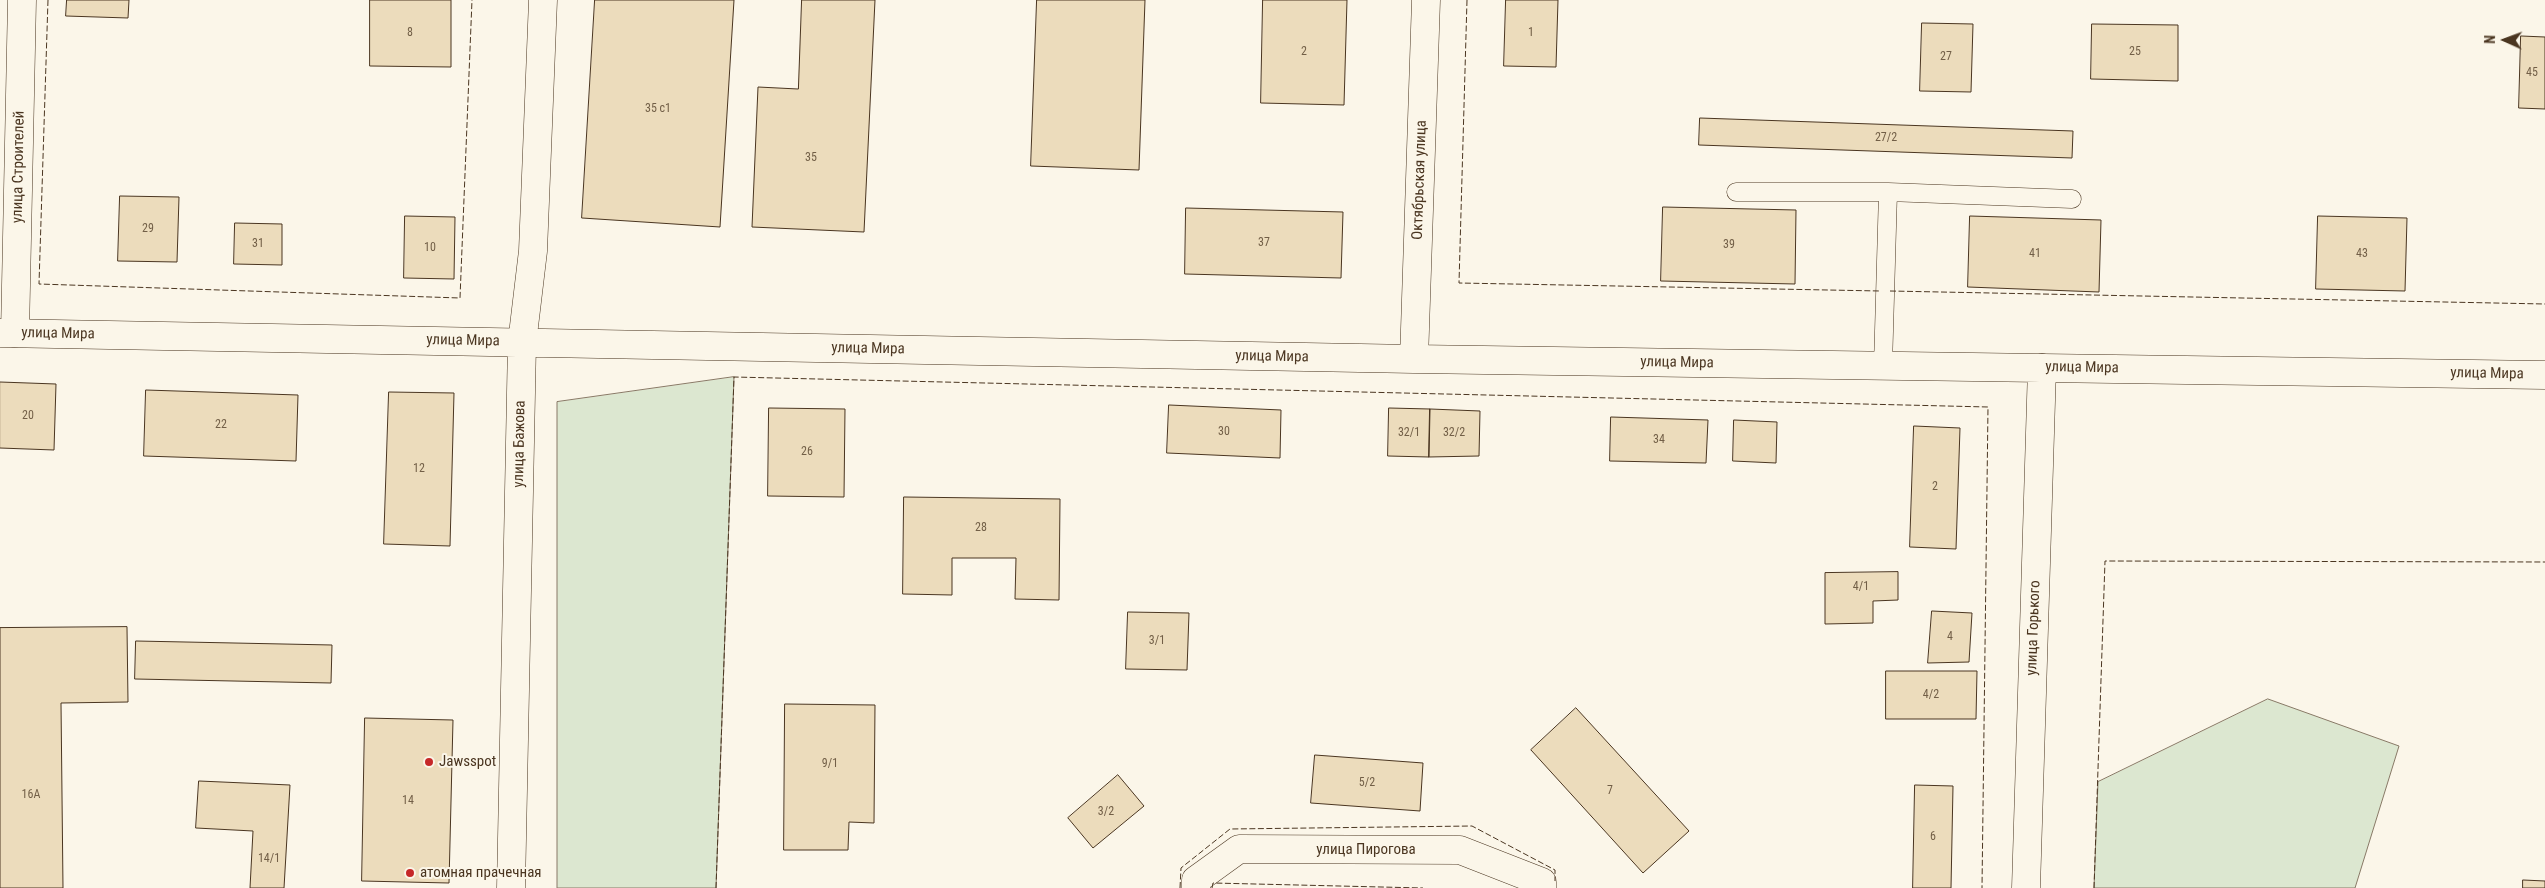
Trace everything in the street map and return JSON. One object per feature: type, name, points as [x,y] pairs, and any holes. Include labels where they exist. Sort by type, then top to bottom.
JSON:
[{"type":"street","name":"улица Строителей","points":[[8,333],[22,0]]},
{"type":"street","name":"улица Бажова","points":[[511,888],[522,342],[533,251],[543,0]]},
{"type":"street","name":"Октябрьская улица","points":[[1414,359],[1426,0]]},
{"type":"street","name":"улица Мира","points":[[8,333],[1414,359],[2545,375]]},
{"type":"street","name":"улица Горького","points":[[2026,888],[2042,368]]},
{"type":"street","name":"улица Пирогова","points":[[1196,888],[1196,880],[1239,849],[1460,850],[1542,882],[1542,888]]},
{"type":"lane","points":[[1736,192],[1888,192],[2072,199]]},
{"type":"lane","points":[[1884,366],[1888,192]]},
{"type":"green space","points":[[734,377],[716,888],[557,888],[557,402]]},
{"type":"green space","points":[[2268,699],[2399,746],[2355,888],[2094,888],[2098,782]]},
{"type":"building","points":[[67,0],[129,0],[128,18],[66,16]]},
{"type":"building","points":[[370,0],[451,0],[451,67],[370,66]]},
{"type":"building","points":[[595,0],[734,0],[720,227],[582,218]]},
{"type":"building","points":[[802,0],[875,0],[864,232],[752,227],[758,87],[798,89]]},
{"type":"building","points":[[1037,0],[1145,0],[1139,170],[1031,166]]},
{"type":"building","points":[[1263,0],[1347,0],[1344,105],[1261,103]]},
{"type":"building","points":[[1506,0],[1558,0],[1556,67],[1504,66]]},
{"type":"building","points":[[1922,23],[1973,24],[1971,92],[1920,91]]},
{"type":"building","points":[[2092,24],[2178,25],[2178,81],[2091,79]]},
{"type":"building","points":[[2521,36],[2545,37],[2545,109],[2519,108]]},
{"type":"building","points":[[1700,118],[2073,131],[2072,158],[1699,145]]},
{"type":"building","points":[[120,196],[179,197],[177,262],[118,261]]},
{"type":"building","points":[[1663,207],[1796,210],[1795,284],[1661,281]]},
{"type":"building","points":[[1186,208],[1343,212],[1341,278],[1185,274]]},
{"type":"building","points":[[405,216],[455,217],[454,279],[404,278]]},
{"type":"building","points":[[1970,216],[2101,220],[2099,292],[1968,287]]},
{"type":"building","points":[[2318,216],[2407,218],[2405,291],[2316,289]]},
{"type":"building","points":[[235,223],[282,224],[282,265],[234,264]]},
{"type":"building","points":[[0,382],[56,384],[54,450],[0,448]]},
{"type":"building","points":[[146,390],[298,395],[296,461],[144,456]]},
{"type":"building","points":[[389,392],[454,393],[450,546],[384,544]]},
{"type":"building","points":[[1169,405],[1281,410],[1280,458],[1167,453]]},
{"type":"building","points":[[769,408],[845,409],[844,497],[768,496]]},
{"type":"building","points":[[1389,408],[1430,409],[1429,457],[1388,456]]},
{"type":"building","points":[[1430,409],[1480,411],[1479,456],[1429,457]]},
{"type":"building","points":[[1611,417],[1708,420],[1706,463],[1610,461]]},
{"type":"building","points":[[1734,420],[1777,422],[1776,463],[1733,461]]},
{"type":"building","points":[[1914,426],[1960,428],[1956,549],[1910,547]]},
{"type":"building","points":[[904,497],[1060,499],[1059,600],[1015,599],[1016,558],[952,558],[952,595],[903,594]]},
{"type":"building","points":[[1898,572],[1898,600],[1873,601],[1873,623],[1825,624],[1825,573]]},
{"type":"building","points":[[1932,611],[1972,613],[1969,662],[1928,663]]},
{"type":"building","points":[[1128,612],[1189,613],[1187,670],[1126,669]]},
{"type":"building","points":[[127,627],[128,702],[61,703],[63,888],[0,888],[0,628]]},
{"type":"building","points":[[136,641],[332,645],[331,683],[135,679]]},
{"type":"building","points":[[1886,671],[1977,671],[1976,719],[1886,719]]},
{"type":"building","points":[[785,704],[875,705],[874,823],[849,822],[848,850],[784,850]]},
{"type":"building","points":[[1576,708],[1689,831],[1643,873],[1531,750]]},
{"type":"building","points":[[365,718],[453,720],[449,883],[362,881]]},
{"type":"building","points":[[1315,755],[1423,763],[1420,811],[1311,803]]},
{"type":"building","points":[[1118,775],[1144,806],[1093,848],[1068,818]]},
{"type":"building","points":[[199,781],[290,785],[284,888],[250,888],[253,831],[196,828]]},
{"type":"building","points":[[1915,785],[1953,786],[1951,888],[1913,888]]},
{"type":"building","points":[[2523,880],[2545,881],[2545,888],[2523,888]]},
{"type":"fence","points":[[48,0],[39,284],[460,298],[472,0]]},
{"type":"fence","points":[[1467,0],[1459,283],[1880,291]]},
{"type":"fence","points":[[1890,291],[2545,304]]},
{"type":"fence","points":[[716,888],[734,377],[1988,407],[1982,888]]},
{"type":"fence","points":[[2094,888],[2105,561],[2545,562]]},
{"type":"fence","points":[[1180,888],[1181,868],[1230,829],[1472,826],[1555,870],[1555,881]]},
{"type":"fence","points":[[1212,888],[1213,883],[1423,888]]},
{"type":"place","name":"Jawsspot","points":[[429,762]]},
{"type":"place","name":"атомная прачечная","points":[[410,873]]}]
